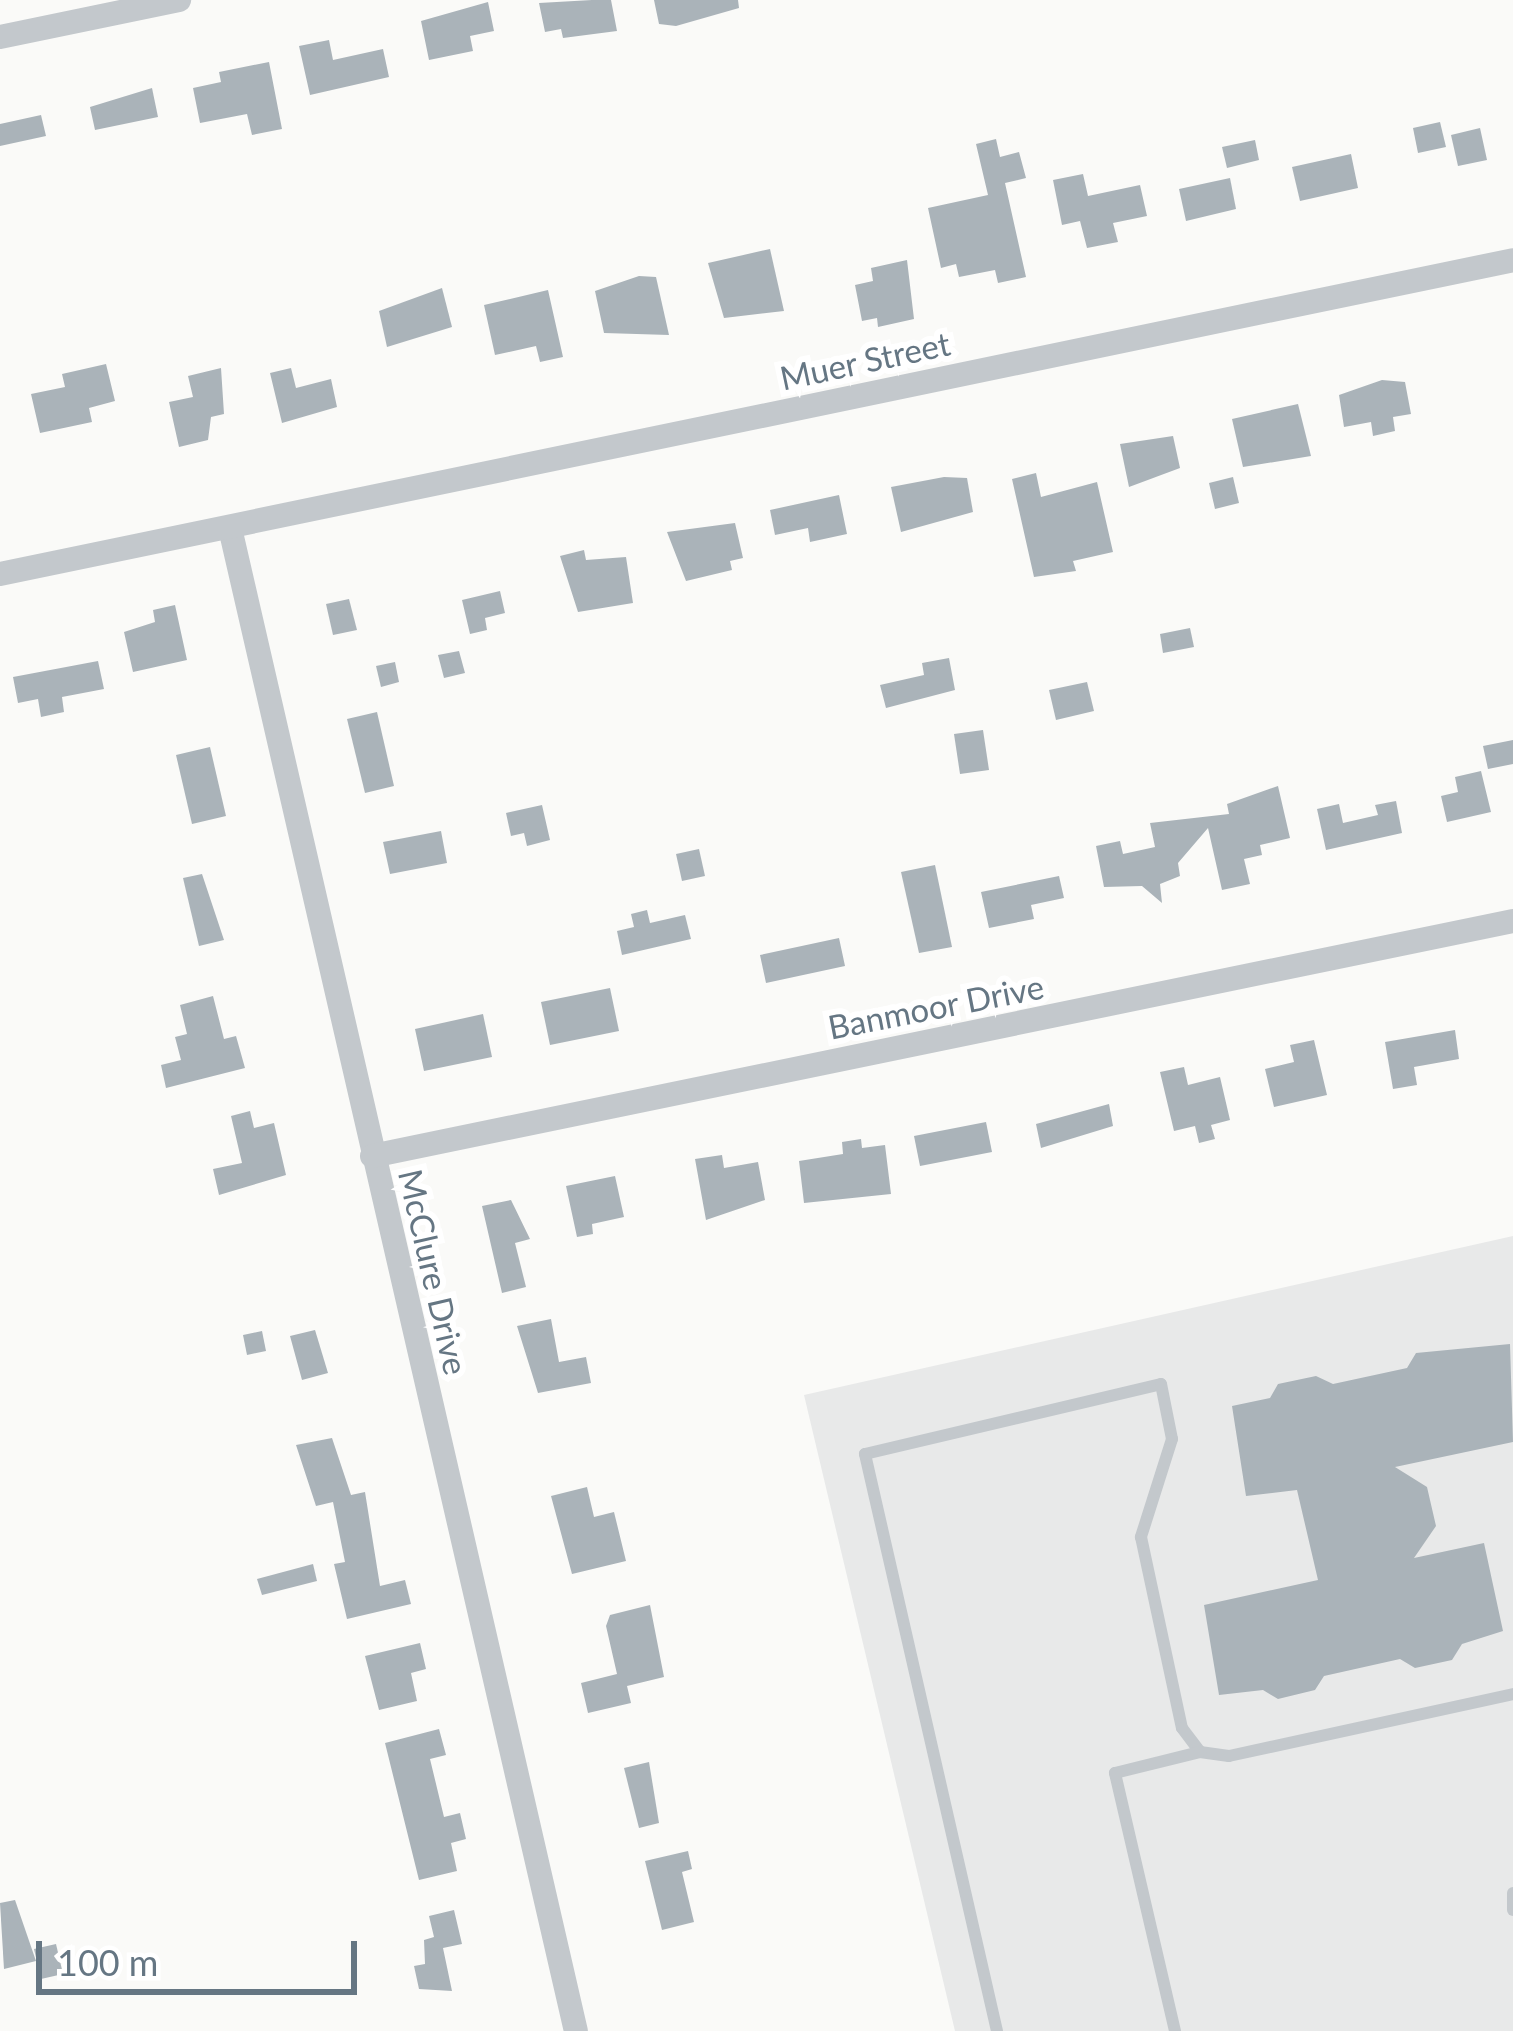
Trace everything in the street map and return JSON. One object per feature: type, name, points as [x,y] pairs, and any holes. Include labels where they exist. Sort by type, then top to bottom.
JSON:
[{"type":"street","points":[[0,37],[179,0]]},
{"type":"street","name":"Muer Street","points":[[0,574],[1513,260]]},
{"type":"street","name":"McClure Drive","points":[[230,528],[576,2031]]},
{"type":"street","name":"Banmoor Drive","points":[[372,1156],[1513,921]]},
{"type":"lane","points":[[997,2031],[865,1454],[1162,1384],[1172,1438],[1141,1538],[1182,1728],[1200,1752]]},
{"type":"lane","points":[[1175,2031],[1115,1772],[1200,1752],[1229,1756],[1513,1694]]},
{"type":"lane","points":[[1513,1893],[1513,1910]]},
{"type":"shaded area","points":[[1513,1236],[1513,2031],[955,2031],[804,1395]]},
{"type":"building","points":[[611,0],[617,31],[563,38],[561,29],[545,32],[539,3]]},
{"type":"building","points":[[654,0],[738,0],[739,8],[676,26],[659,24]]},
{"type":"building","points":[[488,2],[494,31],[470,36],[473,51],[429,60],[421,21]]},
{"type":"building","points":[[329,40],[333,60],[383,49],[389,77],[310,95],[299,46]]},
{"type":"building","points":[[269,62],[282,129],[252,135],[247,114],[200,123],[193,88],[221,82],[219,72]]},
{"type":"building","points":[[152,88],[158,117],[95,130],[90,107]]},
{"type":"building","points":[[41,115],[46,136],[0,146],[0,124]]},
{"type":"building","points":[[1440,122],[1446,147],[1418,153],[1413,128]]},
{"type":"building","points":[[1480,128],[1487,160],[1458,166],[1451,135]]},
{"type":"building","points":[[996,139],[1000,157],[1019,152],[1026,178],[1005,183],[1026,277],[998,283],[995,270],[959,277],[956,264],[941,268],[928,208],[988,195],[976,144]]},
{"type":"building","points":[[1255,140],[1259,160],[1227,168],[1222,147]]},
{"type":"building","points":[[1351,154],[1358,188],[1300,201],[1292,167]]},
{"type":"building","points":[[1083,174],[1088,196],[1140,185],[1147,216],[1113,223],[1118,242],[1087,248],[1080,221],[1062,225],[1053,180]]},
{"type":"building","points":[[1230,178],[1236,209],[1186,221],[1179,189]]},
{"type":"building","points":[[770,249],[784,311],[724,318],[708,263]]},
{"type":"building","points":[[907,260],[914,319],[878,327],[877,318],[862,321],[855,285],[873,281],[871,268]]},
{"type":"building","points":[[639,276],[656,277],[669,335],[604,333],[595,291]]},
{"type":"building","points":[[442,288],[452,327],[387,347],[379,311]]},
{"type":"building","points":[[548,290],[563,357],[540,362],[536,346],[495,355],[484,305]]},
{"type":"building","points":[[106,364],[115,401],[89,408],[92,422],[40,433],[31,394],[65,387],[62,374]]},
{"type":"building","points":[[221,368],[224,414],[211,417],[208,440],[179,447],[169,402],[193,397],[188,376]]},
{"type":"building","points":[[291,368],[296,388],[331,379],[337,407],[282,423],[270,373]]},
{"type":"building","points":[[1382,380],[1405,382],[1411,414],[1393,417],[1395,431],[1373,436],[1371,422],[1344,427],[1339,395]]},
{"type":"building","points":[[1298,404],[1311,456],[1243,467],[1232,419]]},
{"type":"building","points":[[1173,436],[1180,468],[1129,487],[1120,444]]},
{"type":"building","points":[[1036,473],[1041,497],[1097,482],[1113,552],[1073,561],[1076,571],[1034,577],[1012,479]]},
{"type":"building","points":[[944,477],[967,478],[973,512],[901,532],[891,487]]},
{"type":"building","points":[[1233,477],[1239,503],[1215,509],[1209,483]]},
{"type":"building","points":[[839,495],[847,534],[810,542],[808,528],[775,535],[770,510]]},
{"type":"building","points":[[735,523],[743,558],[730,561],[732,570],[686,581],[667,532]]},
{"type":"building","points":[[584,550],[586,560],[626,557],[633,603],[578,612],[560,556]]},
{"type":"building","points":[[500,591],[505,613],[485,618],[487,630],[470,634],[462,600]]},
{"type":"building","points":[[349,599],[357,630],[333,635],[326,604]]},
{"type":"building","points":[[175,605],[187,660],[133,672],[124,632],[155,622],[153,610]]},
{"type":"building","points":[[1190,628],[1194,647],[1163,653],[1160,634]]},
{"type":"building","points":[[459,651],[465,673],[444,678],[438,655]]},
{"type":"building","points":[[949,658],[955,690],[886,708],[880,685],[924,675],[922,663]]},
{"type":"building","points":[[98,661],[104,689],[62,697],[64,712],[41,717],[38,699],[18,703],[13,677]]},
{"type":"building","points":[[395,662],[399,682],[381,687],[376,666]]},
{"type":"building","points":[[1087,682],[1094,711],[1056,720],[1049,690]]},
{"type":"building","points":[[377,712],[394,786],[365,793],[347,719]]},
{"type":"building","points":[[983,730],[989,770],[960,774],[954,734]]},
{"type":"building","points":[[1513,740],[1513,764],[1488,769],[1483,746]]},
{"type":"building","points":[[210,747],[226,816],[192,824],[176,755]]},
{"type":"building","points":[[1481,771],[1491,812],[1447,822],[1441,796],[1458,792],[1455,777]]},
{"type":"building","points":[[1278,786],[1290,838],[1260,845],[1262,855],[1244,859],[1250,884],[1222,890],[1208,828],[1178,863],[1180,876],[1160,884],[1162,903],[1142,886],[1104,887],[1096,846],[1120,841],[1123,854],[1155,847],[1150,823],[1229,814],[1227,804]]},
{"type":"building","points":[[1396,801],[1402,833],[1326,850],[1317,809],[1339,804],[1343,823],[1378,815],[1375,805]]},
{"type":"building","points":[[542,805],[550,840],[527,846],[524,833],[511,836],[506,813]]},
{"type":"building","points":[[441,831],[447,863],[390,874],[383,842]]},
{"type":"building","points":[[699,849],[705,876],[682,881],[676,854]]},
{"type":"building","points":[[935,865],[952,947],[919,953],[901,872]]},
{"type":"building","points":[[202,874],[224,940],[199,946],[183,878]]},
{"type":"building","points":[[1059,876],[1064,898],[1031,905],[1034,919],[989,928],[981,892]]},
{"type":"building","points":[[647,910],[650,923],[685,915],[691,939],[622,955],[617,931],[634,927],[631,914]]},
{"type":"building","points":[[839,938],[845,966],[766,983],[760,955]]},
{"type":"building","points":[[610,988],[619,1031],[550,1045],[541,1002]]},
{"type":"building","points":[[213,996],[224,1039],[236,1036],[245,1068],[166,1088],[161,1065],[181,1060],[175,1037],[187,1034],[180,1005]]},
{"type":"building","points":[[483,1014],[492,1057],[424,1071],[415,1029]]},
{"type":"building","points":[[1455,1030],[1459,1059],[1414,1067],[1417,1085],[1393,1089],[1385,1042]]},
{"type":"building","points":[[1314,1040],[1327,1095],[1274,1107],[1265,1069],[1294,1062],[1290,1045]]},
{"type":"building","points":[[1184,1067],[1188,1085],[1220,1077],[1230,1120],[1211,1125],[1215,1139],[1199,1143],[1195,1126],[1174,1131],[1160,1072]]},
{"type":"building","points":[[1109,1104],[1113,1126],[1041,1148],[1036,1124]]},
{"type":"building","points":[[250,1111],[254,1128],[274,1123],[286,1175],[219,1195],[213,1169],[242,1163],[231,1116]]},
{"type":"building","points":[[986,1122],[992,1152],[920,1166],[914,1136]]},
{"type":"building","points":[[861,1139],[862,1148],[885,1145],[891,1194],[804,1203],[799,1161],[843,1154],[842,1142]]},
{"type":"building","points":[[722,1155],[724,1168],[758,1162],[765,1200],[706,1220],[695,1159]]},
{"type":"building","points":[[615,1176],[624,1217],[592,1224],[593,1234],[577,1237],[566,1186]]},
{"type":"building","points":[[511,1200],[530,1239],[515,1243],[526,1287],[502,1293],[482,1206]]},
{"type":"building","points":[[551,1319],[559,1362],[586,1357],[591,1383],[538,1393],[517,1326]]},
{"type":"building","points":[[315,1330],[328,1373],[302,1380],[290,1336]]},
{"type":"building","points":[[262,1331],[266,1351],[247,1355],[243,1335]]},
{"type":"building","points":[[1510,1344],[1513,1442],[1395,1467],[1427,1487],[1436,1526],[1414,1558],[1484,1543],[1503,1631],[1462,1644],[1452,1660],[1415,1668],[1400,1659],[1324,1676],[1315,1690],[1278,1699],[1263,1690],[1219,1695],[1204,1605],[1318,1580],[1297,1490],[1246,1496],[1232,1406],[1270,1398],[1278,1384],[1316,1376],[1333,1384],[1407,1368],[1416,1353]]},
{"type":"building","points":[[332,1438],[351,1495],[365,1492],[380,1586],[405,1580],[411,1604],[347,1619],[334,1564],[345,1562],[333,1502],[316,1506],[296,1445]]},
{"type":"building","points":[[587,1487],[594,1517],[614,1512],[626,1561],[572,1574],[551,1496]]},
{"type":"building","points":[[313,1564],[317,1581],[262,1595],[257,1579]]},
{"type":"building","points":[[650,1605],[664,1677],[627,1686],[631,1703],[588,1713],[581,1683],[617,1674],[606,1626],[610,1615]]},
{"type":"building","points":[[420,1643],[426,1669],[411,1673],[417,1701],[379,1710],[365,1656]]},
{"type":"building","points":[[439,1729],[446,1755],[430,1759],[444,1817],[460,1813],[466,1839],[451,1843],[457,1871],[419,1880],[385,1743]]},
{"type":"building","points":[[649,1762],[659,1823],[639,1828],[624,1768]]},
{"type":"building","points":[[688,1851],[692,1869],[682,1872],[694,1922],[662,1930],[645,1861]]},
{"type":"building","points":[[15,1900],[36,1961],[4,1969],[0,1903]]},
{"type":"building","points":[[454,1910],[462,1944],[443,1948],[452,1991],[419,1989],[414,1966],[425,1964],[424,1940],[434,1937],[429,1916]]},
{"type":"building","points":[[56,1944],[63,1974],[41,1979],[34,1949]]}]
